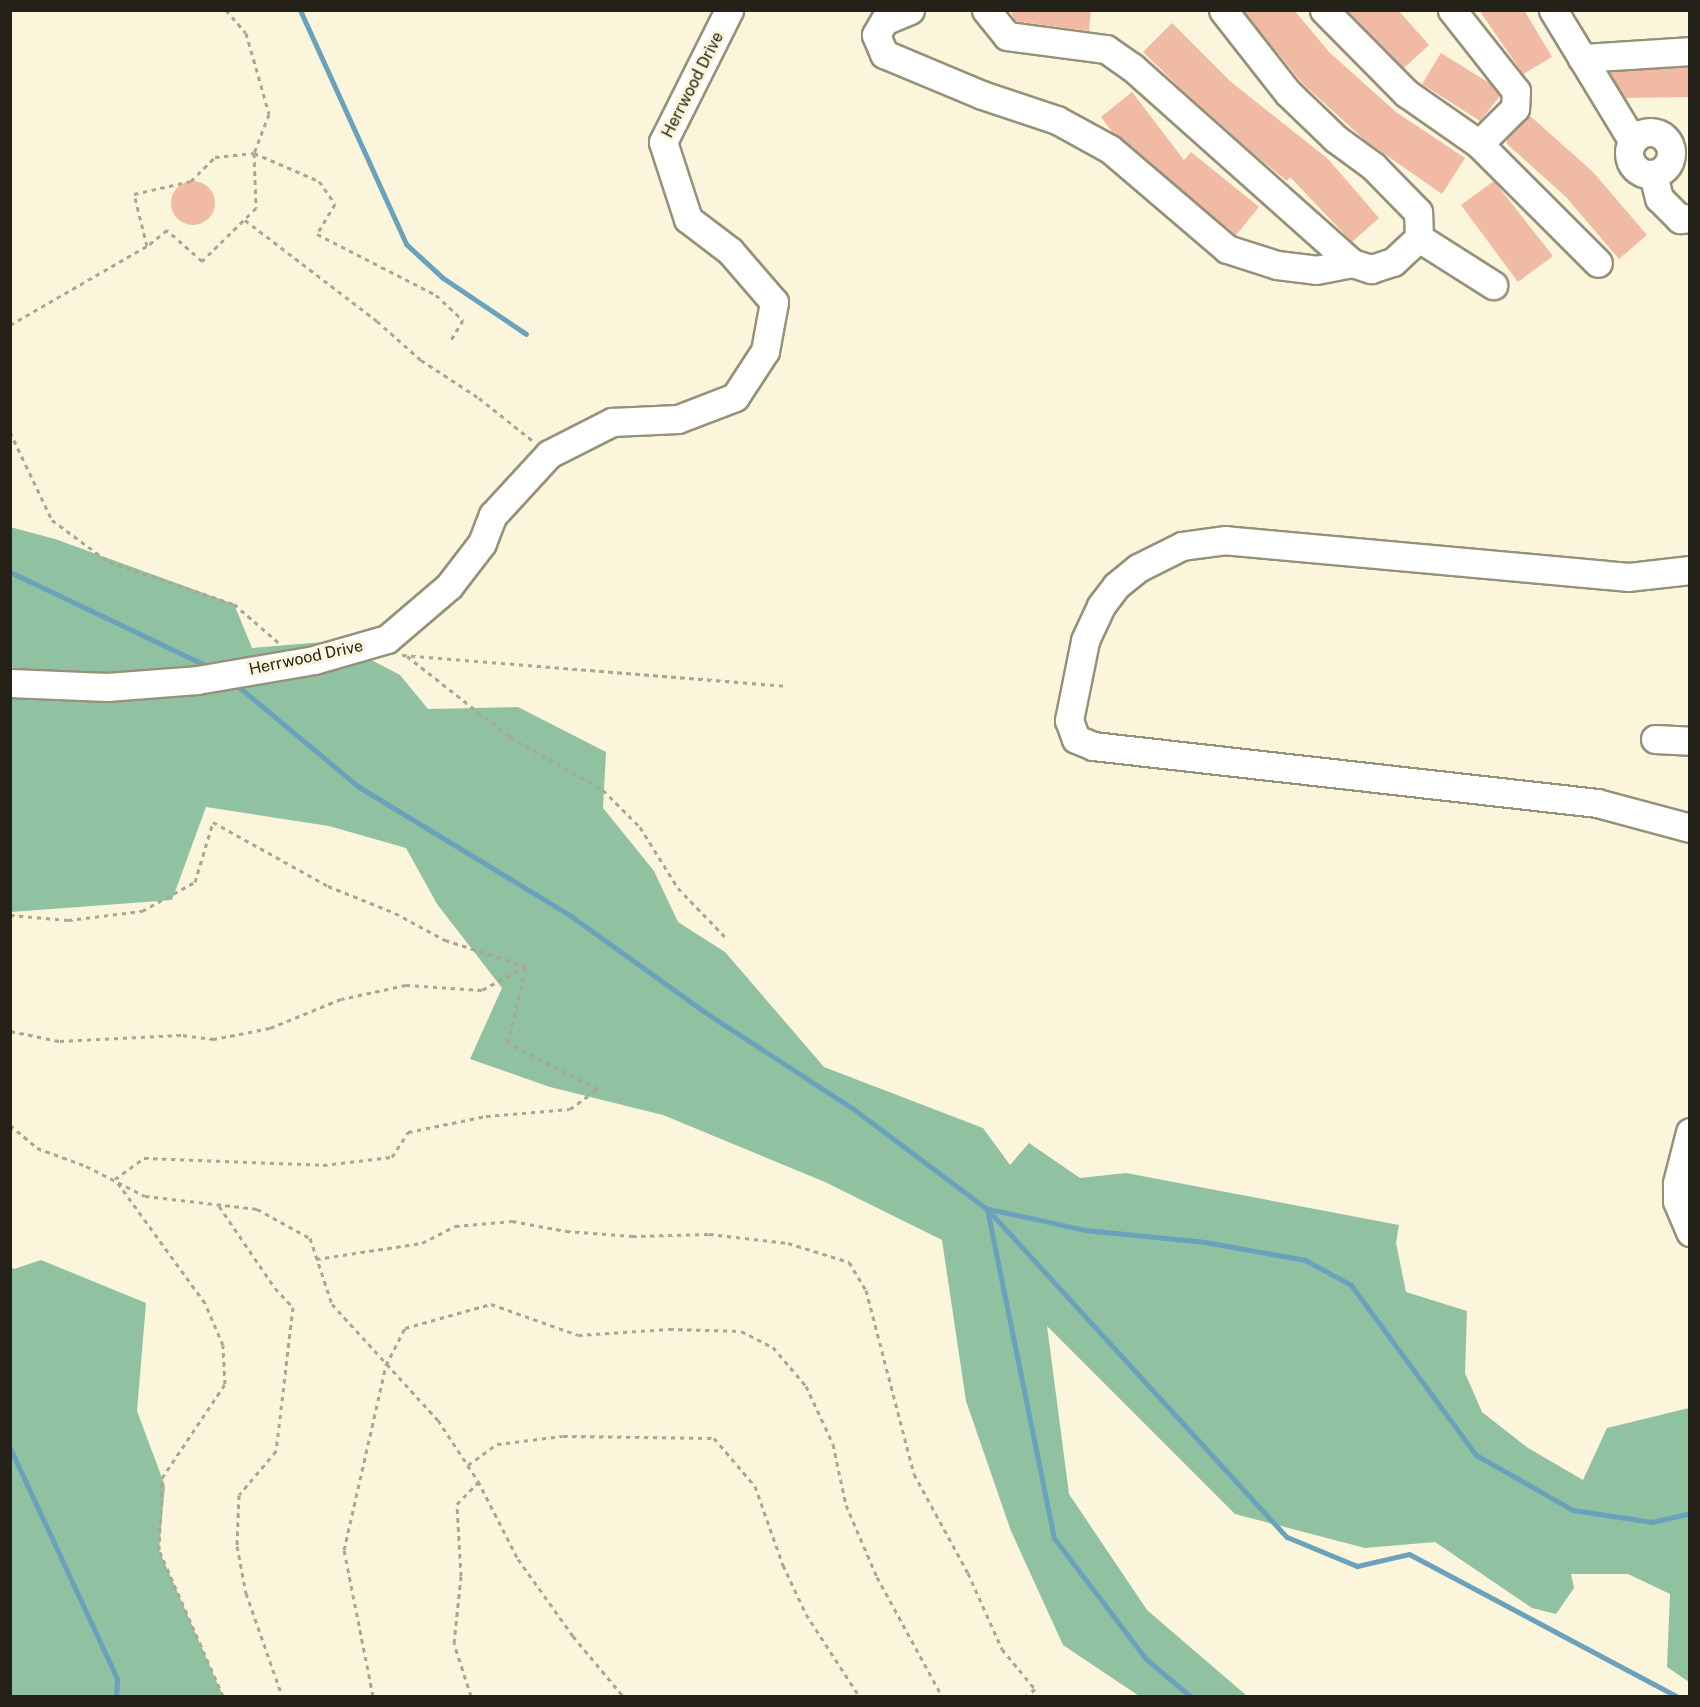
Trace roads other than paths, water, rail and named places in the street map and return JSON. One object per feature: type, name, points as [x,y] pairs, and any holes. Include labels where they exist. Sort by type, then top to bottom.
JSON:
[{"type":"street","name":"Herrwood Drive","points":[[10,683],[107,687],[197,680],[300,662],[387,639],[448,586],[482,543],[493,515],[549,454],[612,422],[678,419],[735,397],[765,351],[774,302],[730,251],[688,219],[663,142],[729,10]]},
{"type":"street","points":[[910,10],[884,21],[876,35],[884,54],[982,95],[1057,120],[1110,149],[1227,249],[1277,265],[1306,269],[1352,263]]},
{"type":"street","points":[[986,10],[1007,36],[1106,49],[1352,263],[1371,269],[1393,262],[1419,238],[1418,212],[1373,166],[1336,139],[1288,93],[1223,10]]},
{"type":"street","points":[[1324,10],[1406,93],[1479,144],[1598,263]]},
{"type":"street","points":[[1452,10],[1516,91],[1515,108],[1479,144]]},
{"type":"street","points":[[1553,10],[1632,140]]},
{"type":"street","points":[[1582,58],[1689,51]]},
{"type":"street","points":[[1658,132],[1680,140],[1667,167],[1653,174],[1645,174],[1632,164],[1629,148],[1632,140],[1639,134],[1658,132]]},
{"type":"street","points":[[1653,174],[1659,198],[1680,219],[1689,219]]},
{"type":"street","points":[[1419,238],[1493,285]]},
{"type":"street","points":[[1689,570],[1629,577],[1226,540],[1182,546],[1138,568],[1116,585],[1101,606],[1085,641],[1069,720],[1076,739],[1093,746],[1597,803],[1689,828]]},
{"type":"street","points":[[1655,739],[1689,741]]},
{"type":"street","points":[[1689,1132],[1677,1183],[1677,1201],[1689,1232]]},
{"type":"waterway","points":[[300,10],[406,244],[443,278],[526,334]]},
{"type":"waterway","points":[[10,572],[211,668]]},
{"type":"waterway","points":[[234,683],[359,787],[571,916],[703,1011],[852,1108],[987,1209],[1054,1538],[1146,1659],[1190,1696]]},
{"type":"waterway","points":[[989,1209],[1085,1230],[1205,1242],[1305,1260],[1351,1285],[1476,1455],[1573,1510],[1652,1522],[1690,1513]]},
{"type":"waterway","points":[[988,1210],[1287,1537],[1357,1566],[1409,1554],[1676,1696]]},
{"type":"waterway","points":[[10,1448],[117,1679],[116,1696]]}]
